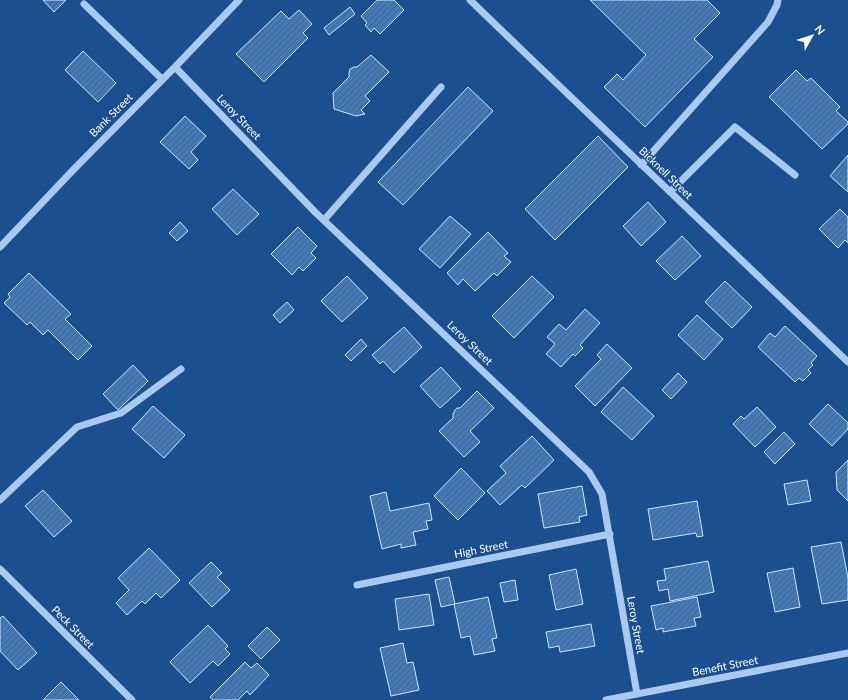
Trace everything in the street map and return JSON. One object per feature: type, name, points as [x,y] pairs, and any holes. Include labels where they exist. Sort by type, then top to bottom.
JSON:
[{"type":"street","name":"Bank Street","points":[[0,247],[238,0]]},
{"type":"street","points":[[641,165],[768,22],[778,0]]},
{"type":"street","name":"Bicknell Street","points":[[472,1],[641,165],[848,362]]},
{"type":"street","points":[[84,4],[162,80]]},
{"type":"street","name":"Leroy Street","points":[[175,66],[324,220],[589,472],[602,494],[637,694]]},
{"type":"street","points":[[324,220],[441,87]]},
{"type":"street","points":[[670,192],[735,127],[795,175]]},
{"type":"street","points":[[0,500],[77,427],[121,413],[181,369]]},
{"type":"street","name":"High Street","points":[[357,586],[610,534]]},
{"type":"street","name":"Peck Street","points":[[0,569],[132,700]]},
{"type":"street","name":"Benefit Street","points":[[606,700],[848,653]]},
{"type":"building","points":[[43,0],[66,0],[54,12]]},
{"type":"building","points":[[377,0],[394,0],[404,10],[380,34],[374,28],[371,32],[365,25],[367,23],[361,16]]},
{"type":"building","points":[[590,0],[707,0],[720,13],[694,39],[713,57],[645,127],[604,87],[617,74],[623,80],[646,55]]},
{"type":"building","points":[[350,7],[355,14],[329,35],[324,28]]},
{"type":"building","points":[[299,10],[312,24],[303,33],[308,38],[264,82],[236,54],[281,11],[289,19]]},
{"type":"building","points":[[83,51],[116,83],[98,102],[65,70]]},
{"type":"building","points":[[371,55],[389,72],[365,96],[370,101],[361,110],[365,114],[356,116],[334,109],[333,93],[349,77],[350,69],[357,67]]},
{"type":"building","points":[[796,70],[807,81],[811,78],[840,107],[836,111],[848,122],[848,124],[822,149],[769,97]]},
{"type":"building","points":[[468,87],[493,111],[403,205],[378,182]]},
{"type":"building","points":[[185,116],[206,136],[191,152],[198,160],[189,169],[160,142]]},
{"type":"building","points":[[598,136],[628,167],[555,240],[525,209]]},
{"type":"building","points":[[848,155],[848,192],[830,176]]},
{"type":"building","points":[[233,189],[259,214],[237,235],[212,209]]},
{"type":"building","points":[[648,202],[666,222],[641,246],[623,226]]},
{"type":"building","points":[[840,209],[848,217],[848,243],[845,240],[838,248],[819,229]]},
{"type":"building","points":[[450,216],[471,234],[440,268],[419,249]]},
{"type":"building","points":[[180,222],[188,231],[177,241],[169,233]]},
{"type":"building","points":[[298,227],[317,246],[311,253],[316,258],[303,271],[299,267],[292,275],[271,254]]},
{"type":"building","points":[[488,232],[508,253],[504,256],[511,262],[497,276],[494,273],[475,291],[463,279],[458,285],[447,273]]},
{"type":"building","points":[[682,236],[701,256],[675,280],[656,261]]},
{"type":"building","points":[[29,273],[71,314],[65,319],[92,346],[78,360],[48,330],[43,335],[30,322],[27,325],[4,303],[10,297],[8,294]]},
{"type":"building","points":[[347,276],[368,298],[342,322],[321,301]]},
{"type":"building","points":[[532,276],[554,297],[514,338],[492,316]]},
{"type":"building","points":[[725,281],[752,307],[732,328],[705,302]]},
{"type":"building","points":[[287,302],[294,310],[280,323],[273,315]]},
{"type":"building","points":[[585,309],[600,323],[580,345],[583,348],[575,356],[573,354],[561,367],[546,354],[555,344],[547,337],[559,324],[566,330]]},
{"type":"building","points":[[697,315],[723,339],[704,360],[678,335]]},
{"type":"building","points":[[785,326],[817,356],[811,363],[813,365],[808,370],[811,373],[803,381],[799,378],[795,382],[758,347],[770,333],[775,337]]},
{"type":"building","points":[[404,327],[422,347],[394,373],[383,361],[380,364],[372,355]]},
{"type":"building","points":[[361,339],[367,346],[351,361],[345,355]]},
{"type":"building","points":[[607,344],[632,368],[595,406],[575,386],[601,359],[597,355]]},
{"type":"building","points":[[133,365],[148,381],[118,410],[103,394]]},
{"type":"building","points":[[441,367],[461,389],[440,408],[420,386]]},
{"type":"building","points":[[678,373],[687,382],[671,399],[662,390]]},
{"type":"building","points":[[623,387],[654,416],[632,440],[601,412]]},
{"type":"building","points":[[477,391],[494,408],[470,431],[480,442],[464,457],[439,431],[453,418],[455,410],[460,408]]},
{"type":"building","points":[[828,404],[848,423],[848,429],[832,446],[809,424]]},
{"type":"building","points":[[153,406],[185,435],[164,458],[132,429]]},
{"type":"building","points":[[757,407],[776,427],[755,447],[733,424],[741,416],[744,419]]},
{"type":"building","points":[[784,432],[795,444],[775,464],[764,452]]},
{"type":"building","points":[[532,436],[554,460],[525,488],[522,485],[500,505],[487,491],[506,473],[500,466]]},
{"type":"building","points":[[848,460],[848,501],[837,490],[836,472]]},
{"type":"building","points":[[461,468],[485,493],[458,520],[434,496]]},
{"type":"building","points":[[807,480],[811,501],[788,505],[784,484]]},
{"type":"building","points":[[582,486],[587,515],[579,517],[580,522],[544,528],[538,494]]},
{"type":"building","points":[[43,490],[72,521],[54,537],[25,506]]},
{"type":"building","points":[[386,492],[390,511],[429,503],[432,520],[426,521],[428,529],[413,532],[416,545],[401,548],[401,544],[382,549],[370,496]]},
{"type":"building","points":[[697,501],[703,536],[697,537],[696,533],[653,540],[648,509]]},
{"type":"building","points":[[841,542],[848,578],[848,600],[822,604],[811,547]]},
{"type":"building","points":[[149,548],[180,580],[161,598],[156,593],[145,604],[142,601],[127,615],[116,603],[129,590],[118,578]]},
{"type":"building","points":[[708,561],[714,592],[670,601],[668,589],[659,591],[657,581],[666,580],[664,569]]},
{"type":"building","points":[[211,562],[222,573],[217,577],[230,590],[212,607],[189,583]]},
{"type":"building","points":[[793,568],[800,607],[775,612],[767,573]]},
{"type":"building","points":[[576,569],[583,604],[556,610],[549,575]]},
{"type":"building","points":[[449,577],[455,604],[441,607],[435,580]]},
{"type":"building","points":[[515,580],[518,600],[504,602],[500,583]]},
{"type":"building","points":[[429,594],[434,625],[399,630],[395,599]]},
{"type":"building","points":[[488,597],[497,638],[492,639],[495,651],[474,655],[470,636],[461,638],[454,604]]},
{"type":"building","points":[[697,597],[701,617],[694,618],[696,626],[663,632],[663,628],[656,630],[651,606]]},
{"type":"building","points":[[3,616],[37,653],[18,670],[0,651],[0,618]]},
{"type":"building","points":[[591,624],[595,646],[560,652],[559,646],[549,648],[546,632]]},
{"type":"building","points":[[208,625],[228,646],[225,649],[230,654],[218,666],[213,661],[190,683],[170,662]]},
{"type":"building","points":[[267,627],[280,640],[261,659],[248,646]]},
{"type":"building","points":[[403,643],[407,663],[413,662],[419,690],[391,696],[380,648]]},
{"type":"building","points":[[245,662],[251,668],[257,663],[269,675],[250,695],[247,691],[238,700],[213,700],[210,697]]},
{"type":"building","points":[[61,682],[79,700],[43,700]]}]
